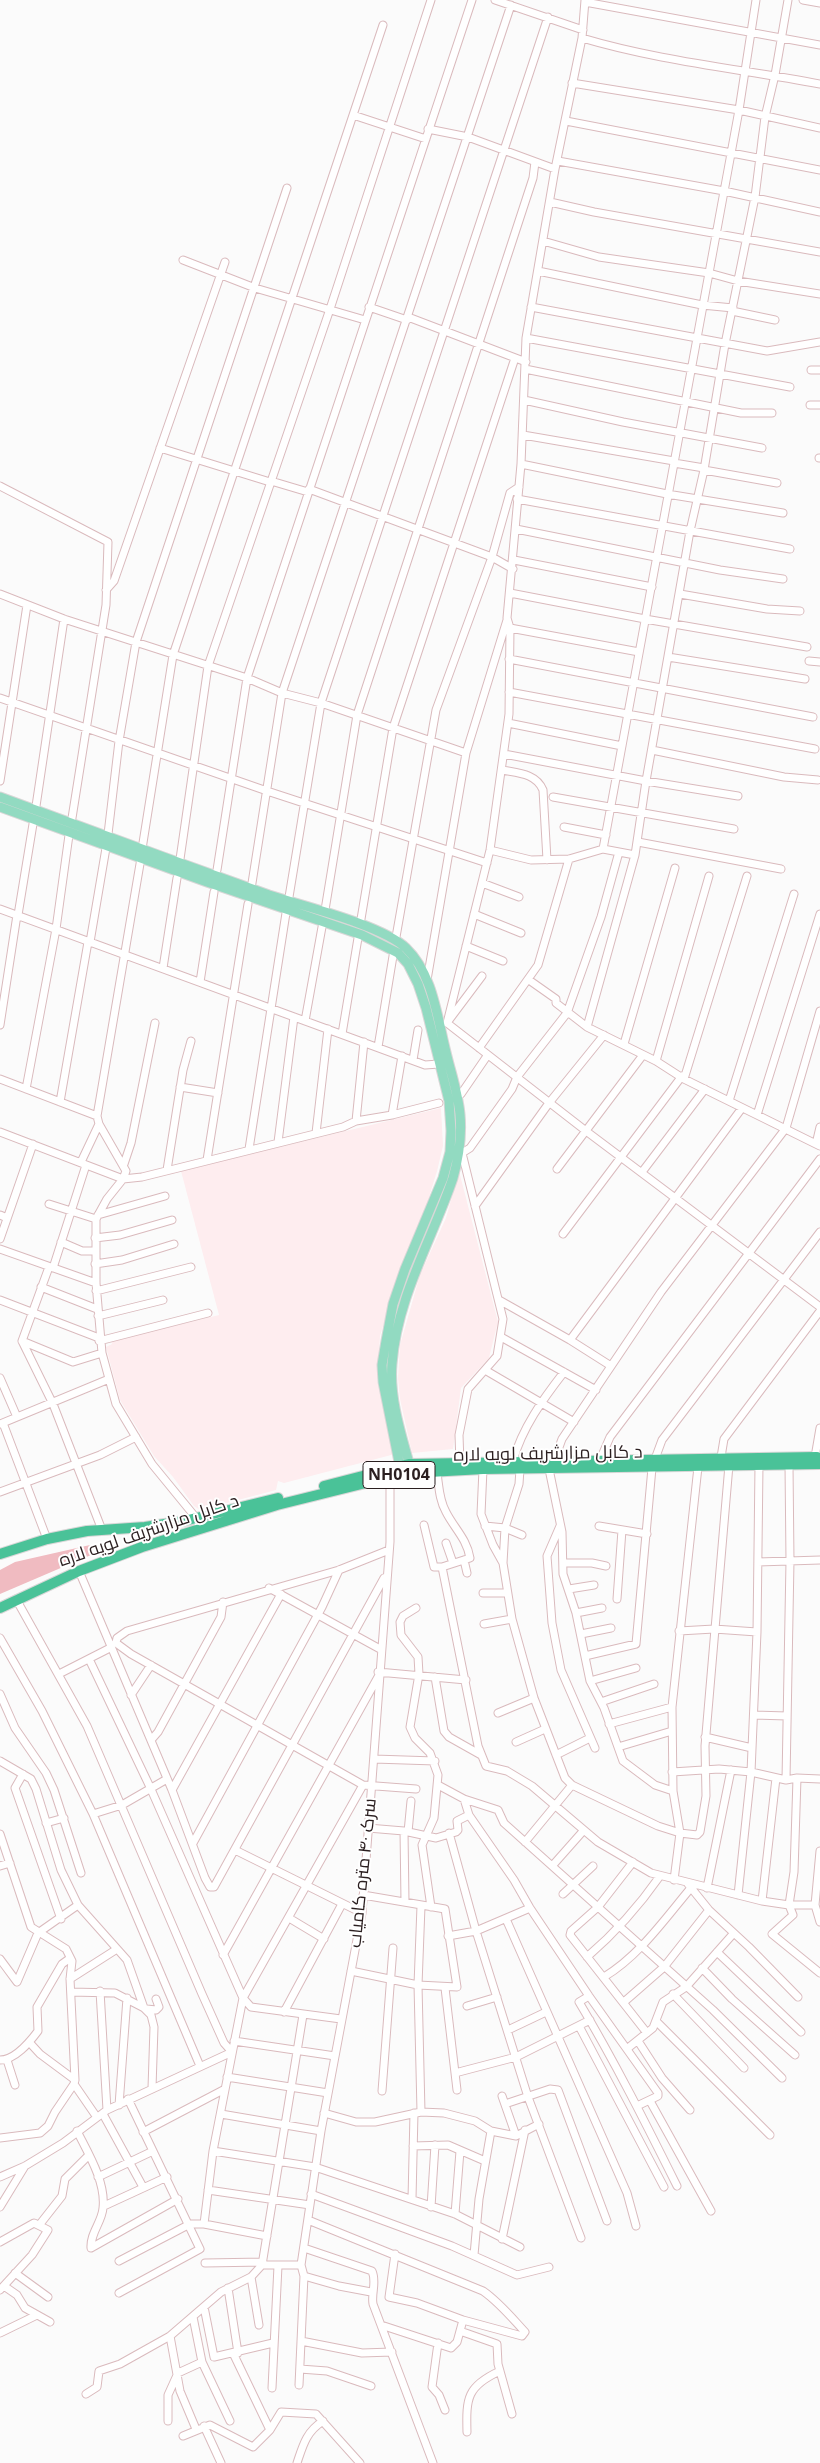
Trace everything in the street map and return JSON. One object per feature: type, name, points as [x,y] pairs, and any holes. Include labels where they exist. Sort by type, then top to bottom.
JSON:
[{"type":"highway","name":"د کابل مزارشریف لویه لاره","points":[[0,1608],[79,1571],[198,1523],[405,1469],[460,1463],[552,1465],[654,1463],[721,1457],[818,1459]]},
{"type":"highway","name":"د کابل مزارشریف لویه لاره","points":[[552,1465],[600,1460],[698,1467],[789,1465],[818,1459]]},
{"type":"highway","name":"د کابل مزارشریف لویه لاره","points":[[0,1554],[47,1539],[102,1530],[198,1523],[390,1477],[405,1469],[437,1473],[516,1465]]},
{"type":"main road","points":[[0,797],[142,854]]},
{"type":"main road","points":[[0,807],[142,854],[362,934],[398,953],[408,964],[418,984],[449,1101],[451,1131],[449,1157],[438,1192],[405,1269],[393,1304],[382,1365],[387,1407],[405,1469]]},
{"type":"main road","points":[[267,899],[366,926],[404,946],[416,959],[427,980],[443,1026],[458,1100],[460,1153],[447,1194],[410,1281],[402,1306],[395,1343],[392,1381],[405,1469]]},
{"type":"street","points":[[180,860],[208,666],[330,309],[431,0]]},
{"type":"street","points":[[217,870],[247,678],[472,0]]},
{"type":"street","points":[[495,0],[583,30]]},
{"type":"street","points":[[603,850],[652,586],[655,558],[692,370],[696,338],[739,110],[756,0]]},
{"type":"street","points":[[587,1027],[636,855],[646,781],[664,688],[690,531],[704,469],[725,344],[755,198],[758,159],[765,117],[775,75],[788,0]]},
{"type":"street","points":[[803,0],[820,3]]},
{"type":"street","points":[[427,980],[466,752],[507,618],[514,560],[523,435],[526,338],[555,169],[582,38],[585,1],[820,45]]},
{"type":"street","points":[[252,883],[282,693],[511,5]]},
{"type":"street","points":[[289,897],[321,703],[381,515],[548,17]]},
{"type":"street","points":[[198,1523],[152,1464],[116,1404],[102,1353],[99,1339],[95,1264],[97,1217],[123,1179],[126,1171],[124,1164],[99,1124],[97,1116],[126,955],[174,655],[383,25]]},
{"type":"street","points":[[582,38],[628,52],[745,69],[820,84]]},
{"type":"street","points":[[572,83],[739,110],[820,128]]},
{"type":"street","points":[[353,116],[426,139]]},
{"type":"street","points":[[566,121],[820,170]]},
{"type":"street","points":[[428,129],[468,137],[555,169]]},
{"type":"street","points":[[558,161],[724,191],[820,212]]},
{"type":"street","points":[[325,910],[357,715],[397,588],[479,345],[532,178],[535,162]]},
{"type":"street","points":[[108,834],[119,741],[136,642],[287,188]]},
{"type":"street","points":[[550,202],[715,235],[747,238],[820,252]]},
{"type":"street","points":[[543,241],[600,257],[709,272],[738,281],[820,294]]},
{"type":"street","points":[[183,260],[255,288],[365,320]]},
{"type":"street","points":[[106,590],[114,581],[225,262]]},
{"type":"street","points":[[538,271],[775,320]]},
{"type":"street","points":[[369,307],[443,331],[515,358],[525,365],[685,402],[741,412],[772,413]]},
{"type":"street","points":[[531,307],[766,351],[820,342]]},
{"type":"street","points":[[526,338],[790,387]]},
{"type":"street","points":[[361,919],[393,728],[515,358]]},
{"type":"street","points":[[811,370],[820,370]]},
{"type":"street","points":[[524,400],[762,448]]},
{"type":"street","points":[[810,405],[820,405]]},
{"type":"street","points":[[523,435],[674,462],[777,483]]},
{"type":"street","points":[[160,448],[271,482],[345,502],[492,557],[513,569]]},
{"type":"street","points":[[521,464],[667,494],[783,513]]},
{"type":"street","points":[[0,486],[108,542],[106,590],[101,630],[84,728],[72,818]]},
{"type":"street","points":[[396,937],[436,710],[492,557],[510,493],[519,487]]},
{"type":"street","points":[[517,498],[790,549]]},
{"type":"street","points":[[516,529],[655,558],[783,579]]},
{"type":"street","points":[[514,560],[652,586]]},
{"type":"street","points":[[510,593],[645,620],[807,647]]},
{"type":"street","points":[[0,594],[64,619],[247,678],[282,693],[321,703],[466,752]]},
{"type":"street","points":[[680,594],[767,609],[800,612]]},
{"type":"street","points":[[0,781],[27,605]]},
{"type":"street","points":[[443,1026],[466,946],[490,850],[508,723],[510,628],[507,618]]},
{"type":"street","points":[[36,806],[64,619]]},
{"type":"street","points":[[510,628],[639,652]]},
{"type":"street","points":[[668,658],[805,679]]},
{"type":"street","points":[[509,659],[813,717]]},
{"type":"street","points":[[809,661],[820,662]]},
{"type":"street","points":[[509,692],[815,749]]},
{"type":"street","points":[[0,698],[304,804],[487,863]]},
{"type":"street","points":[[508,723],[622,746]]},
{"type":"street","points":[[652,750],[784,777],[818,780]]},
{"type":"street","points":[[504,754],[738,796]]},
{"type":"street","points":[[502,770],[528,775],[540,783],[543,790],[547,860]]},
{"type":"street","points":[[553,796],[734,830]]},
{"type":"street","points":[[0,1025],[33,824]]},
{"type":"street","points":[[564,826],[606,835]]},
{"type":"street","points":[[26,1089],[56,930],[69,835]]},
{"type":"street","points":[[638,842],[781,868]]},
{"type":"street","points":[[60,1102],[106,848]]},
{"type":"street","points":[[490,850],[531,860],[569,859],[603,850],[636,855]]},
{"type":"street","points":[[460,1463],[459,1435],[468,1389],[497,1356],[503,1319],[500,1300],[460,1153],[470,1148],[512,1089],[517,1077],[567,1013],[601,917],[619,852]]},
{"type":"street","points":[[479,1048],[538,965],[569,859]]},
{"type":"street","points":[[624,1044],[675,868]]},
{"type":"street","points":[[656,1061],[709,876]]},
{"type":"street","points":[[563,1234],[683,1077],[747,876]]},
{"type":"street","points":[[163,968],[178,878]]},
{"type":"street","points":[[482,883],[519,897]]},
{"type":"street","points":[[200,982],[214,892]]},
{"type":"street","points":[[729,1101],[794,894]]},
{"type":"street","points":[[207,1160],[248,904]]},
{"type":"street","points":[[0,909],[425,1065],[439,1064]]},
{"type":"street","points":[[248,1149],[286,913]]},
{"type":"street","points":[[474,914],[522,933]]},
{"type":"street","points":[[757,1115],[820,914]]},
{"type":"street","points":[[305,1021],[322,927]]},
{"type":"street","points":[[342,1034],[358,938]]},
{"type":"street","points":[[466,946],[503,961]]},
{"type":"street","points":[[378,1047],[393,956]]},
{"type":"street","points":[[443,1026],[482,976]]},
{"type":"street","points":[[529,980],[556,999],[556,1003],[567,1013],[587,1027],[624,1044],[742,1108],[818,1144],[820,1127]]},
{"type":"street","points":[[672,1791],[655,1785],[623,1762],[601,1702],[590,1681],[576,1613],[563,1574],[560,1526],[552,1465],[562,1439],[661,1292],[786,1128],[820,1010]]},
{"type":"street","points":[[278,1142],[294,1017]]},
{"type":"street","points":[[124,1164],[131,1143],[155,1023]]},
{"type":"street","points":[[443,1026],[479,1048],[549,1104],[820,1307]]},
{"type":"street","points":[[316,1133],[328,1029]]},
{"type":"street","points":[[413,1060],[418,1030]]},
{"type":"street","points":[[474,1206],[549,1104],[604,1035]]},
{"type":"street","points":[[167,1170],[180,1087],[191,1041]]},
{"type":"street","points":[[356,1121],[364,1042]]},
{"type":"street","points":[[392,1115],[402,1056]]},
{"type":"street","points":[[461,1094],[487,1056]]},
{"type":"street","points":[[557,1169],[643,1056]]},
{"type":"street","points":[[0,1079],[97,1116]]},
{"type":"street","points":[[180,1087],[218,1093]]},
{"type":"street","points":[[642,1172],[705,1089]]},
{"type":"street","points":[[0,1132],[123,1179],[343,1127],[356,1121],[392,1115],[439,1103]]},
{"type":"street","points":[[570,1340],[742,1108]]},
{"type":"street","points":[[99,1124],[83,1163],[61,1242],[41,1287],[22,1341],[53,1404],[102,1530]]},
{"type":"street","points":[[0,1239],[4,1216],[32,1144]]},
{"type":"street","points":[[600,1460],[610,1437],[819,1162]]},
{"type":"street","points":[[49,1204],[97,1217],[165,1196]]},
{"type":"street","points":[[96,1238],[120,1235],[172,1220]]},
{"type":"street","points":[[585,1656],[636,1644],[654,1463],[662,1440],[820,1232]]},
{"type":"street","points":[[61,1242],[82,1250],[96,1252]]},
{"type":"street","points":[[95,1264],[122,1260],[174,1244]]},
{"type":"street","points":[[0,1249],[96,1283]]},
{"type":"street","points":[[96,1291],[191,1267]]},
{"type":"street","points":[[41,1287],[97,1312],[163,1300]]},
{"type":"street","points":[[0,1300],[99,1339],[208,1313]]},
{"type":"street","points":[[500,1300],[611,1366]]},
{"type":"street","points":[[721,1457],[724,1438],[820,1311]]},
{"type":"street","points":[[501,1337],[596,1390]]},
{"type":"street","points":[[22,1341],[74,1362],[102,1353]]},
{"type":"street","points":[[485,1370],[574,1422]]},
{"type":"street","points":[[564,1372],[540,1403],[516,1448],[519,1484],[505,1528],[503,1563],[506,1593],[534,1698],[565,1778],[572,1785],[658,1826],[680,1833],[697,1835],[700,1832],[706,1796],[705,1736],[729,1465]]},
{"type":"street","points":[[0,1378],[17,1417]]},
{"type":"street","points":[[47,1539],[2,1423],[53,1404],[109,1379]]},
{"type":"street","points":[[818,1459],[820,1428]]},
{"type":"street","points":[[0,1492],[76,1464],[136,1436]]},
{"type":"street","points":[[738,1895],[751,1772],[754,1716],[759,1465]]},
{"type":"street","points":[[786,1780],[790,1561],[789,1465]]},
{"type":"street","points":[[674,1880],[680,1833],[672,1791],[672,1706],[698,1467]]},
{"type":"street","points":[[483,1469],[481,1514],[503,1563]]},
{"type":"street","points":[[424,1525],[434,1568],[464,1560],[470,1556],[465,1542],[446,1513],[440,1499],[437,1473]]},
{"type":"street","name":"سرک ۴۰ متره کامیاب","points":[[301,2265],[324,2113],[362,1913],[385,1576],[389,1550],[390,1477]]},
{"type":"street","points":[[485,1526],[505,1528],[522,1535]]},
{"type":"street","points":[[560,1526],[547,1556],[552,1623],[561,1670],[595,1748]]},
{"type":"street","points":[[599,1526],[648,1534]]},
{"type":"street","points":[[617,1599],[622,1530]]},
{"type":"street","points":[[446,1543],[453,1563]]},
{"type":"street","points":[[106,1638],[117,1638],[127,1631],[270,1588],[339,1570],[389,1550]]},
{"type":"street","points":[[464,1560],[467,1573]]},
{"type":"street","points":[[758,1562],[820,1560]]},
{"type":"street","points":[[563,1563],[592,1563],[606,1566]]},
{"type":"street","points":[[442,1567],[481,1755],[486,1766],[507,1770],[555,1804],[598,1842],[660,1876],[689,1886],[707,1888],[762,1901],[789,1905],[815,1905]]},
{"type":"street","points":[[193,1843],[318,1614],[339,1570]]},
{"type":"street","points":[[79,1571],[110,1648],[172,1790],[210,1886],[214,1887],[385,1576]]},
{"type":"street","points":[[569,1589],[594,1585]]},
{"type":"street","points":[[270,1588],[380,1649]]},
{"type":"street","points":[[483,1593],[506,1593]]},
{"type":"street","points":[[172,1790],[281,1594]]},
{"type":"street","points":[[16,1600],[87,1726],[224,2043],[232,2052]]},
{"type":"street","points":[[151,1740],[221,1617],[223,1602]]},
{"type":"street","points":[[416,1608],[403,1616],[400,1628],[401,1635],[418,1657],[418,1677],[410,1727],[415,1738],[427,1748],[434,1760],[438,1775],[434,1818],[422,1845],[431,1907]]},
{"type":"street","points":[[576,1613],[602,1608]]},
{"type":"street","points":[[484,1624],[512,1619]]},
{"type":"street","points":[[581,1634],[611,1628]]},
{"type":"street","points":[[679,1631],[714,1629],[757,1632]]},
{"type":"street","points":[[0,1638],[42,1710],[93,1814],[200,2066]]},
{"type":"street","points":[[117,1638],[119,1646],[363,1785],[416,1789]]},
{"type":"street","points":[[58,1674],[110,1648]]},
{"type":"street","points":[[89,1659],[150,1788],[243,1998],[251,2007],[341,2020]]},
{"type":"street","points":[[131,1695],[151,1665]]},
{"type":"street","points":[[590,1681],[636,1668]]},
{"type":"street","points":[[223,1955],[378,1674],[466,1680]]},
{"type":"street","points":[[434,1677],[444,1730],[450,1737],[481,1755]]},
{"type":"street","points":[[601,1702],[654,1684]]},
{"type":"street","points":[[0,1694],[15,1728],[46,1773],[64,1818],[81,1873]]},
{"type":"street","points":[[498,1713],[534,1698]]},
{"type":"street","points":[[609,1724],[672,1706]]},
{"type":"street","points":[[754,1716],[787,1716]]},
{"type":"street","points":[[516,1742],[545,1729]]},
{"type":"street","points":[[618,1747],[672,1731]]},
{"type":"street","points":[[705,1736],[752,1748]]},
{"type":"street","points":[[556,1755],[590,1738]]},
{"type":"street","points":[[374,1758],[434,1760]]},
{"type":"street","points":[[0,1761],[30,1779],[36,1789],[61,1870],[78,1905],[127,1960],[144,2008]]},
{"type":"street","points":[[672,1772],[705,1768],[751,1772],[786,1780],[796,1778],[820,1779]]},
{"type":"street","points":[[707,1888],[731,1770]]},
{"type":"street","points":[[23,1774],[15,1788],[61,1919]]},
{"type":"street","points":[[762,1901],[776,1778]]},
{"type":"street","points":[[796,1778],[794,1872],[789,1905],[793,1915],[772,1934],[820,1973]]},
{"type":"street","points":[[93,1814],[122,1805],[166,1779]]},
{"type":"street","points":[[204,2224],[220,2114],[243,1998],[363,1785]]},
{"type":"street","points":[[438,1785],[464,1799],[498,1810],[504,1823],[713,2010],[782,2078]]},
{"type":"street","points":[[525,1842],[572,1785]]},
{"type":"street","points":[[464,1799],[468,1815],[514,1880],[530,1908],[589,1996],[628,2048],[658,2093],[658,2096],[650,2101],[637,2106]]},
{"type":"street","points":[[405,1902],[406,1831],[411,1801]]},
{"type":"street","points":[[368,1828],[406,1831],[436,1838],[456,1832],[457,1821],[468,1815]]},
{"type":"street","points":[[46,1823],[64,1818]]},
{"type":"street","points":[[553,1865],[584,1830]]},
{"type":"street","points":[[450,1833],[476,1931],[528,2097],[581,2238]]},
{"type":"street","points":[[0,1834],[31,1927],[66,1949],[69,1959],[72,1961],[70,1979],[74,2082],[48,2126],[40,2132],[0,2138]]},
{"type":"street","points":[[235,1850],[362,1913]]},
{"type":"street","points":[[820,1851],[815,1905],[820,1922]]},
{"type":"street","points":[[633,1862],[598,1907],[571,1931],[570,1936],[648,2033]]},
{"type":"street","points":[[0,1866],[10,1863]]},
{"type":"street","points":[[563,1894],[593,1866]]},
{"type":"street","points":[[587,1957],[642,1902],[660,1876]]},
{"type":"street","points":[[689,1886],[709,1910],[749,1947],[798,1997]]},
{"type":"street","points":[[604,1977],[619,1968],[642,1945],[689,1886]]},
{"type":"street","points":[[351,1970],[418,1985],[445,1988],[457,1987],[445,1909],[363,1895]]},
{"type":"street","points":[[284,2012],[342,1904]]},
{"type":"street","points":[[0,1959],[17,1982],[38,1933],[61,1919],[78,1905]]},
{"type":"street","points":[[412,2199],[413,2146],[417,2113],[421,1906]]},
{"type":"street","points":[[448,1936],[476,1931],[506,1920],[530,1908]]},
{"type":"street","points":[[624,2002],[664,1967],[709,1910]]},
{"type":"street","points":[[289,1918],[324,1939]]},
{"type":"street","points":[[506,1920],[627,2194],[636,2226]]},
{"type":"street","points":[[628,2048],[648,2033],[656,2022],[664,2002],[673,1994],[686,1987],[733,1934]]},
{"type":"street","points":[[382,2091],[393,1948]]},
{"type":"street","points":[[70,1979],[117,1949]]},
{"type":"street","points":[[717,1952],[801,2032]]},
{"type":"street","points":[[15,2084],[3,2060],[30,2042],[38,2031],[37,2007],[62,1964],[69,1959]]},
{"type":"street","points":[[702,1968],[732,1999],[795,2055]]},
{"type":"street","points":[[445,1988],[457,2090]]},
{"type":"street","points":[[100,1991],[102,2113]]},
{"type":"street","points":[[71,1992],[115,1992],[144,2008],[151,2015],[154,2027],[152,2088]]},
{"type":"street","points":[[673,1994],[744,2068]]},
{"type":"street","points":[[589,1996],[579,2002],[637,2106],[676,2186]]},
{"type":"street","points":[[467,2006],[497,1997]]},
{"type":"street","points":[[119,2105],[127,1998]]},
{"type":"street","points":[[144,2008],[156,2010],[158,2007],[156,1999]]},
{"type":"street","points":[[508,2030],[546,2012]]},
{"type":"street","points":[[86,2394],[95,2389],[99,2383],[97,2373],[99,2371],[120,2364],[170,2336],[228,2288],[252,2276],[262,2264],[303,2015]]},
{"type":"street","points":[[454,2073],[516,2057],[590,2020]]},
{"type":"street","points":[[656,2022],[770,2135]]},
{"type":"street","points":[[579,2026],[664,2187]]},
{"type":"street","points":[[234,2041],[335,2056]]},
{"type":"street","points":[[638,2041],[662,2078],[690,2110]]},
{"type":"street","points":[[30,2042],[40,2054],[74,2082],[102,2113],[143,2187]]},
{"type":"street","points":[[0,2177],[25,2166],[102,2113],[128,2099],[232,2052]]},
{"type":"street","points":[[227,2077],[328,2093]]},
{"type":"street","points":[[142,2132],[225,2089]]},
{"type":"street","points":[[505,2104],[550,2089],[558,2090],[607,2221]]},
{"type":"street","points":[[502,2096],[516,2136]]},
{"type":"street","points":[[119,2293],[200,2250],[190,2224],[142,2132],[128,2099]]},
{"type":"street","points":[[650,2101],[711,2211]]},
{"type":"street","points":[[324,2113],[356,2122],[375,2122],[417,2113],[444,2113],[475,2121],[491,2131],[516,2136],[539,2124]]},
{"type":"street","points":[[220,2114],[321,2131]]},
{"type":"street","points":[[502,2239],[525,2130]]},
{"type":"street","points":[[77,2131],[98,2177],[104,2206],[100,2222],[90,2240],[91,2248],[178,2199]]},
{"type":"street","points":[[474,2254],[479,2200],[491,2131]]},
{"type":"street","points":[[432,2207],[435,2145]]},
{"type":"street","points":[[413,2146],[448,2145],[485,2161]]},
{"type":"street","points":[[214,2150],[315,2167],[455,2214],[520,2247]]},
{"type":"street","points":[[98,2177],[153,2151]]},
{"type":"street","points":[[455,2214],[460,2151]]},
{"type":"street","points":[[40,2224],[62,2196],[65,2179],[89,2155]]},
{"type":"street","points":[[0,2207],[25,2166]]},
{"type":"street","points":[[104,2206],[167,2177]]},
{"type":"street","points":[[208,2190],[310,2205]]},
{"type":"street","points":[[311,2194],[474,2254],[517,2275],[549,2267]]},
{"type":"street","points":[[308,2220],[396,2254],[483,2291],[497,2301],[507,2315],[526,2332],[522,2336],[463,2320],[417,2303],[389,2297],[396,2254]]},
{"type":"street","points":[[0,2242],[34,2223],[40,2224],[48,2230],[48,2233],[2,2288],[17,2295],[25,2308],[50,2322]]},
{"type":"street","points":[[119,2261],[190,2224],[204,2224],[267,2236]]},
{"type":"street","points":[[304,2248],[372,2271],[375,2278],[371,2292],[373,2304],[433,2463]]},
{"type":"street","points":[[205,2263],[301,2265],[304,2276],[299,2385]]},
{"type":"street","points":[[272,2388],[278,2266]]},
{"type":"street","points":[[15,2273],[48,2297]]},
{"type":"street","points":[[252,2276],[259,2325]]},
{"type":"street","points":[[304,2276],[339,2286],[371,2292]]},
{"type":"street","points":[[228,2288],[236,2353],[270,2430]]},
{"type":"street","points":[[204,2307],[214,2357],[273,2344]]},
{"type":"street","points":[[0,2333],[37,2315]]},
{"type":"street","points":[[193,2317],[202,2362],[230,2421]]},
{"type":"street","points":[[381,2325],[451,2348],[455,2346],[463,2320]]},
{"type":"street","points":[[460,2331],[497,2344],[500,2372],[512,2414]]},
{"type":"street","points":[[170,2336],[180,2390],[196,2430]]},
{"type":"street","points":[[301,2341],[362,2353],[392,2352]]},
{"type":"street","points":[[438,2344],[432,2387],[439,2395],[445,2410]]},
{"type":"street","points":[[168,2421],[168,2395],[178,2373],[202,2362]]},
{"type":"street","points":[[300,2369],[327,2371],[371,2386]]},
{"type":"street","points":[[467,2432],[467,2403],[473,2389],[482,2380],[500,2372]]},
{"type":"street","points":[[183,2436],[204,2426],[212,2425],[254,2447],[270,2430],[281,2412],[316,2414],[360,2463]]},
{"type":"street","points":[[297,2463],[306,2436],[312,2428],[323,2421]]},
{"type":"street","points":[[204,2426],[221,2463]]},
{"type":"shaded area","points":[[441,1108],[443,1146],[437,1171],[426,1207],[399,1273],[380,1336],[377,1381],[395,1454],[284,1483],[278,1481],[276,1490],[200,1510],[194,1506],[173,1477],[154,1456],[120,1400],[106,1347],[112,1344],[111,1341],[219,1315],[181,1171]]},
{"type":"shaded area","points":[[459,1171],[498,1322],[489,1358],[461,1388],[453,1449],[412,1453],[400,1399],[398,1378],[400,1345],[420,1275],[446,1218]]},
{"type":"shaded area","points":[[90,1545],[93,1549],[91,1555],[0,1594],[0,1570],[15,1562]]}]
